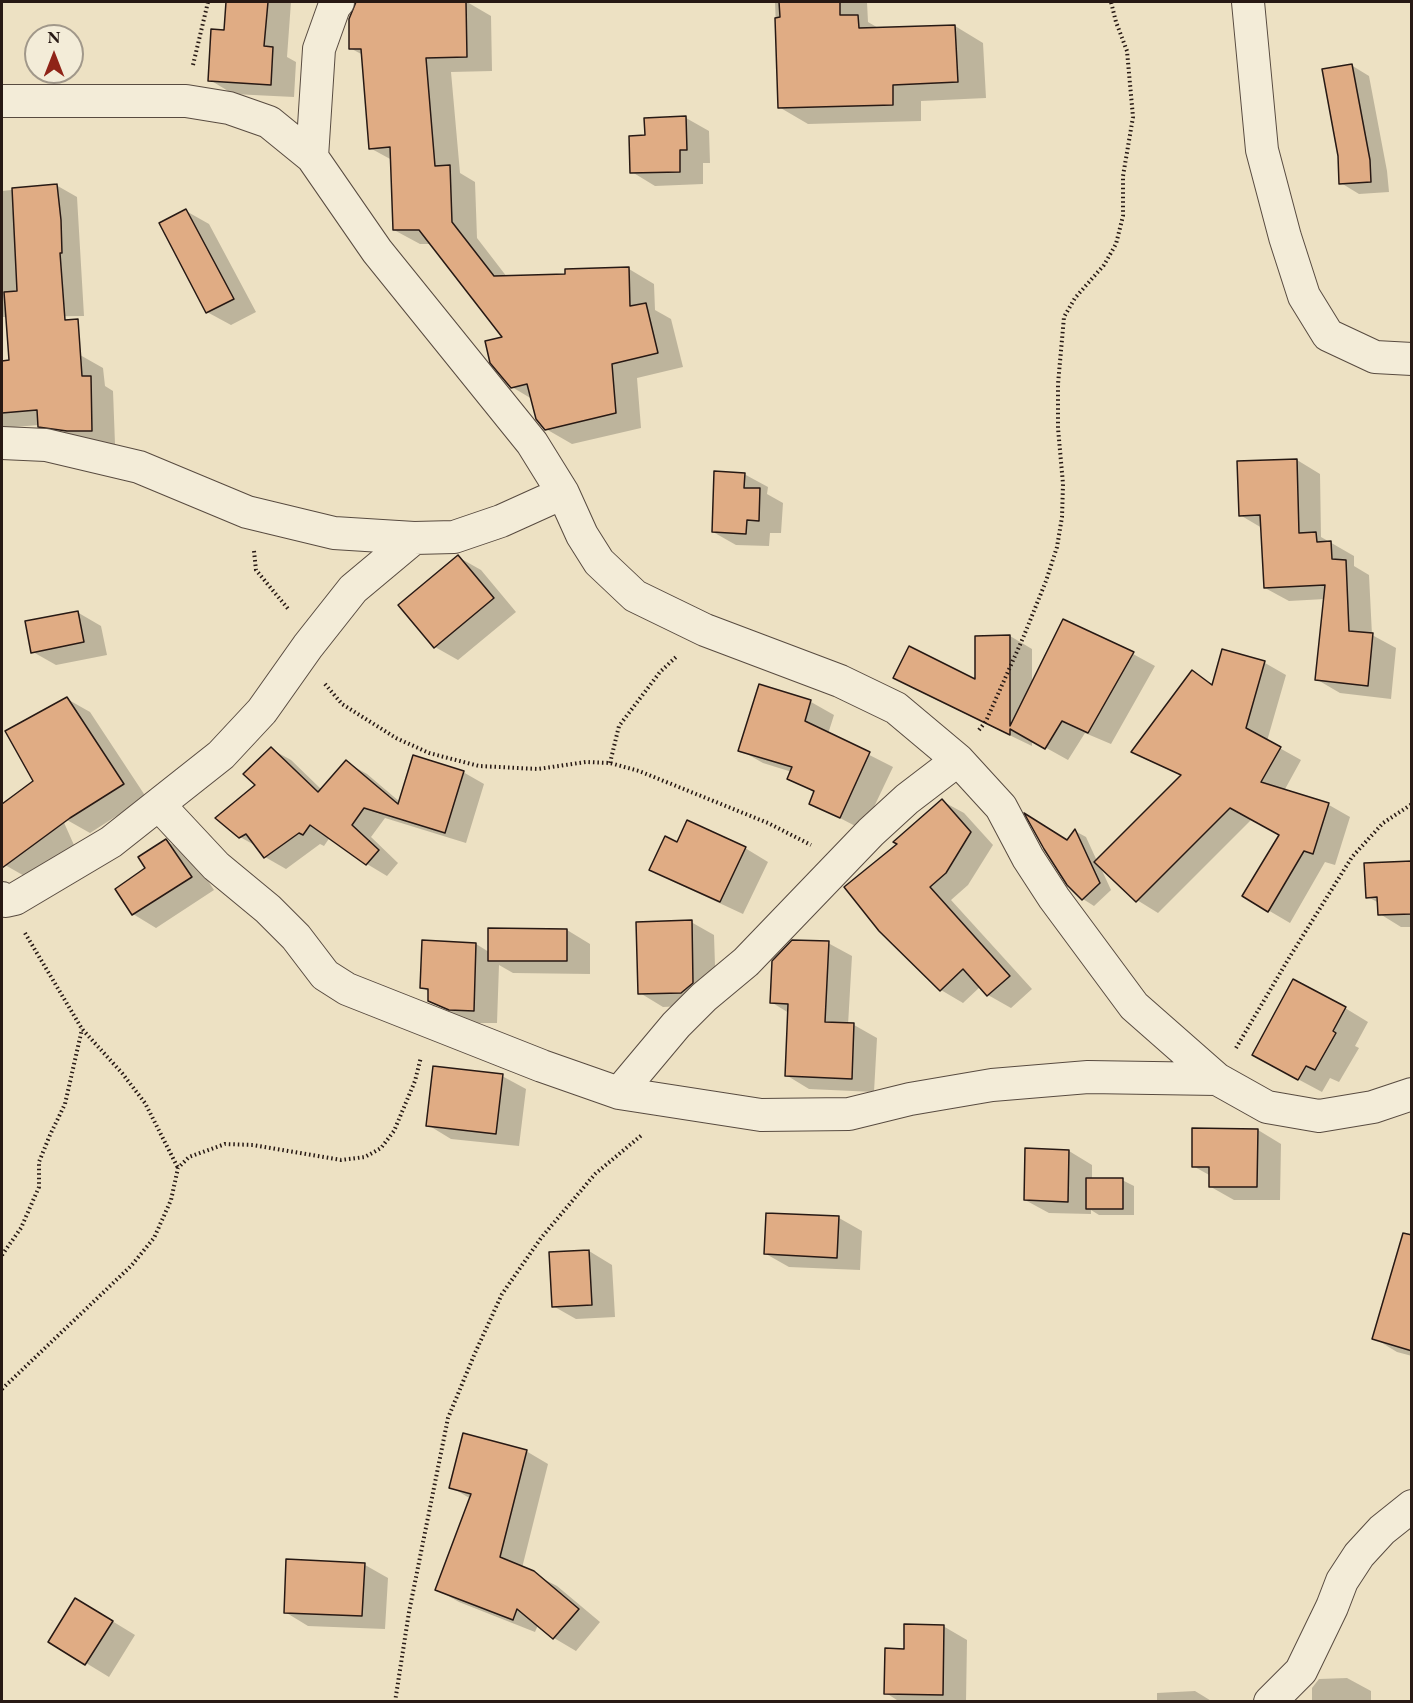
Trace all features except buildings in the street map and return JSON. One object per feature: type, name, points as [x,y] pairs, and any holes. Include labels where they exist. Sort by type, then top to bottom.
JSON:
[{"type":"street","points":[[312,158],[319,49],[334,7],[338,2]]},
{"type":"street","points":[[1248,2],[1262,150],[1285,237],[1304,296],[1328,335],[1374,357],[1412,359]]},
{"type":"street","points":[[2,101],[186,101],[229,108],[269,122],[312,158],[377,251],[531,443],[563,493],[582,535],[598,562],[635,596],[705,630],[840,681],[896,708],[958,760],[1001,807],[1028,858],[1054,898],[1134,1006],[1217,1079],[1267,1107],[1319,1116],[1372,1107],[1412,1095]]},
{"type":"street","points":[[2,443],[46,445],[139,467],[247,512],[334,533],[414,538],[454,537],[501,521],[563,493]]},
{"type":"street","points":[[4,900],[15,899],[111,842],[221,755],[262,711],[308,646],[353,589],[414,538]]},
{"type":"street","points":[[619,1093],[676,1025],[704,997],[746,962],[871,832],[907,799],[958,760]]},
{"type":"street","points":[[159,805],[216,866],[268,909],[296,937],[325,975],[347,989],[542,1066],[619,1093],[761,1115],[849,1114],[910,1099],[992,1085],[1088,1077],[1217,1079]]},
{"type":"street","points":[[1270,1701],[1301,1671],[1342,1581],[1359,1555],[1382,1530],[1412,1506]]},
{"type":"path","points":[[186,101],[208,2]]},
{"type":"path","points":[[958,760],[986,721],[1046,581],[1057,548],[1062,518],[1063,484],[1058,428],[1058,384],[1064,317],[1075,298],[1104,265],[1116,244],[1123,216],[1124,176],[1132,117],[1127,51],[1111,2]]},
{"type":"path","points":[[247,512],[256,570],[292,613],[325,685],[342,704],[396,738],[429,753],[480,766],[538,769],[585,762],[610,763],[639,771],[768,824],[844,861]]},
{"type":"path","points":[[610,763],[619,726],[660,672],[705,630]]},
{"type":"path","points":[[1217,1079],[1352,857],[1383,823],[1412,804]]},
{"type":"path","points":[[4,900],[82,1029],[122,1073],[144,1103],[178,1168]]},
{"type":"path","points":[[2,1389],[132,1266],[154,1238],[171,1200],[178,1168],[189,1157],[225,1144],[253,1145],[341,1160],[365,1157],[381,1148],[394,1131],[415,1081],[430,1021]]},
{"type":"path","points":[[2,1255],[21,1228],[39,1187],[39,1162],[65,1104],[82,1029]]},
{"type":"path","points":[[395,1701],[409,1612],[448,1418],[502,1294],[541,1238],[595,1174],[678,1103]]}]
